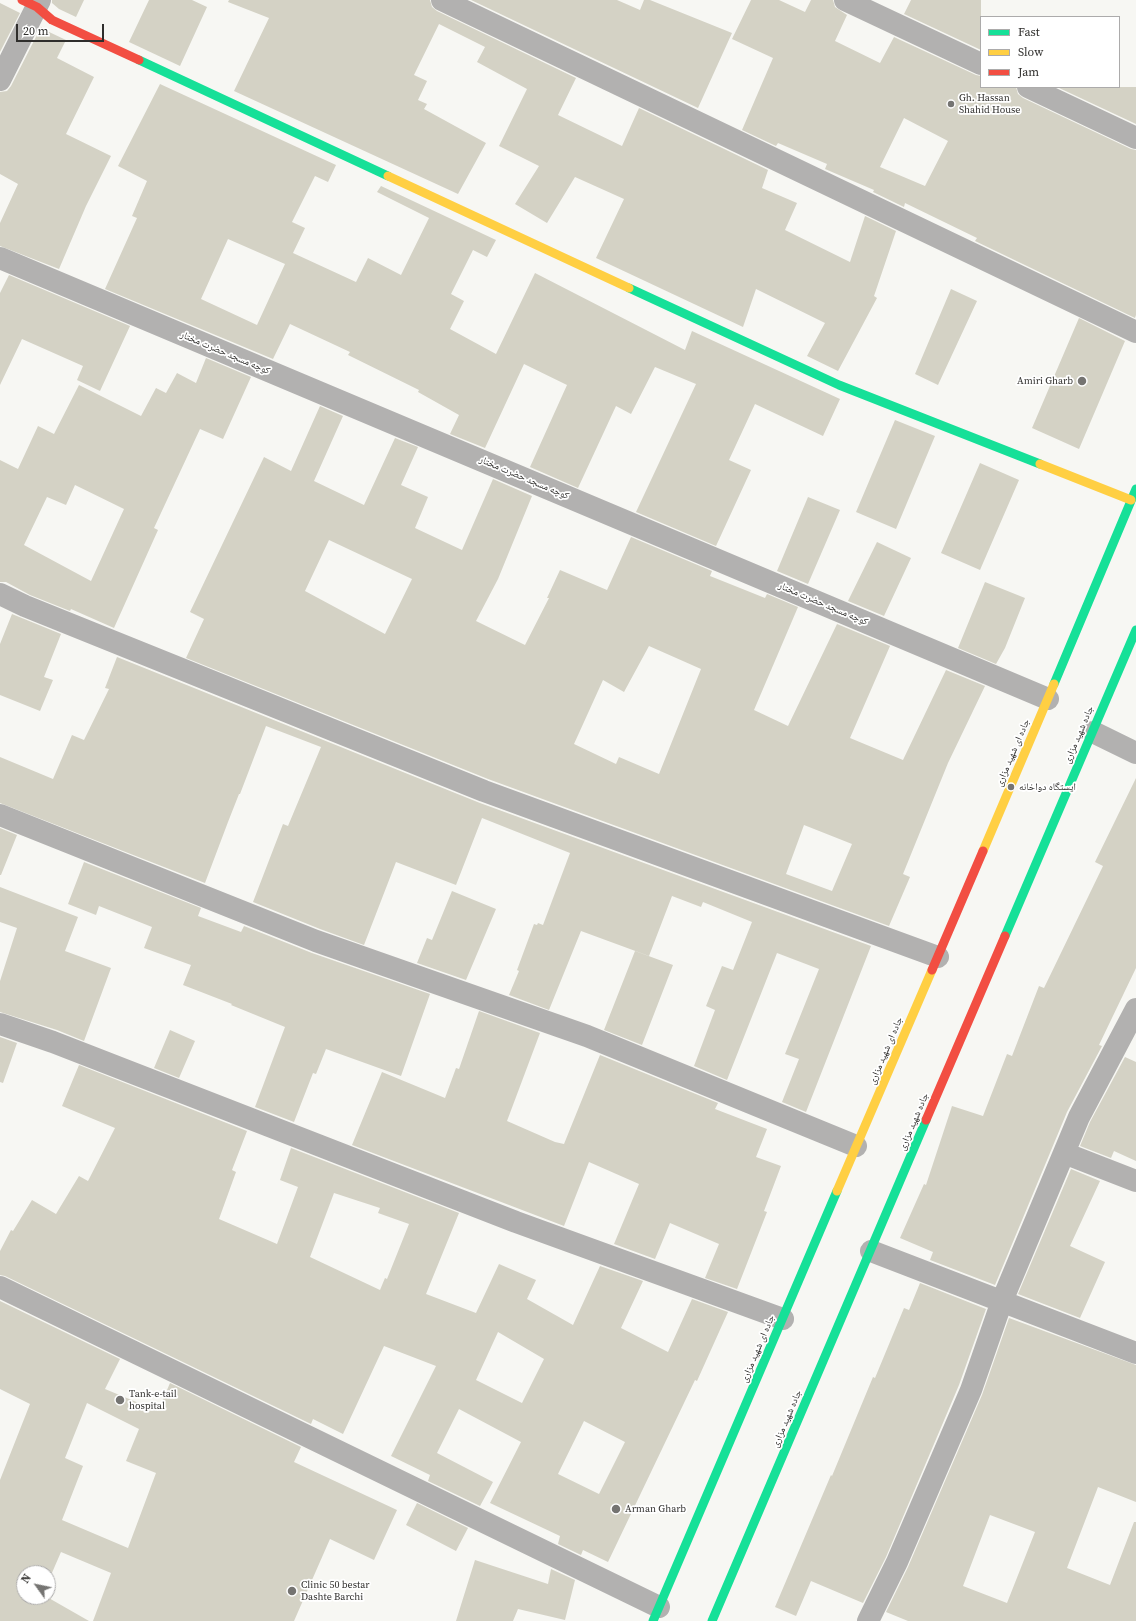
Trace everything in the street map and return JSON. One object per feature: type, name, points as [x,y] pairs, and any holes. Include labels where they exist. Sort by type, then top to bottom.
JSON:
[{"type":"main road","points":[[33,2],[52,20],[839,385],[1131,500]]},
{"type":"main road","name":"جاده ای شهید مزاری","points":[[656,1614],[938,957],[1136,489]]},
{"type":"main road","name":"جاده شهید مزاری","points":[[712,1621],[1136,630]]},
{"type":"street","points":[[442,0],[1136,332]]},
{"type":"street","points":[[845,0],[980,64]]},
{"type":"street","points":[[0,80],[33,2]]},
{"type":"street","points":[[1030,88],[1136,138]]},
{"type":"street","name":"کوچه مسجد حضرت مختار","points":[[0,258],[1048,699]]},
{"type":"street","points":[[0,594],[24,606],[484,791],[938,957]]},
{"type":"street","points":[[1093,732],[1136,753]]},
{"type":"street","points":[[0,815],[316,941],[587,1036],[856,1146]]},
{"type":"street","points":[[868,1621],[898,1562],[971,1390],[1002,1301],[1079,1117],[1136,1009]]},
{"type":"street","points":[[0,1024],[61,1045],[516,1222],[783,1319]]},
{"type":"street","points":[[1064,1153],[1136,1181]]},
{"type":"street","points":[[871,1252],[1136,1353]]},
{"type":"street","points":[[0,1287],[656,1614]]},
{"type":"building","points":[[52,0],[84,0],[76,17],[59,9],[52,3]]},
{"type":"building","points":[[149,0],[192,0],[207,7],[180,66],[129,42]]},
{"type":"building","points":[[229,0],[430,0],[432,7],[437,11],[576,78],[558,115],[622,146],[639,108],[768,170],[762,188],[797,203],[785,230],[850,262],[865,216],[896,231],[874,296],[877,298],[838,371],[807,356],[825,323],[756,289],[743,327],[596,258],[624,199],[575,177],[547,223],[515,204],[539,166],[499,146],[527,89],[477,62],[485,47],[439,24],[414,75],[427,81],[418,100],[427,104],[424,109],[486,143],[458,194],[234,91],[269,18],[228,2]]},
{"type":"building","points":[[471,0],[617,0],[640,10],[644,0],[650,0],[732,33],[698,108]]},
{"type":"building","points":[[751,0],[779,0],[805,12],[811,0],[833,0],[835,7],[847,15],[835,41],[880,63],[894,37],[980,76],[980,88],[1016,88],[1018,94],[1023,98],[1136,150],[1135,318],[975,241],[977,238],[905,203],[904,207],[873,192],[874,190],[825,169],[827,164],[778,143],[776,146],[742,130],[773,58],[732,39]],"holes":[[[904,118],[948,141],[925,186],[880,167]]]},
{"type":"building","points":[[911,0],[981,0],[980,50],[904,14]]},
{"type":"building","points":[[0,3],[20,13],[0,52]]},
{"type":"building","points":[[41,27],[66,40],[57,58],[94,77],[66,134],[111,156],[86,206],[59,269],[0,246],[0,223],[18,184],[0,174],[0,92],[7,91],[11,86]]},
{"type":"building","points":[[160,84],[336,165],[328,182],[315,176],[292,222],[305,228],[293,253],[356,282],[368,258],[401,275],[429,218],[377,192],[381,186],[496,240],[487,257],[473,250],[451,294],[464,301],[450,329],[496,354],[535,273],[685,350],[692,331],[840,399],[823,436],[755,404],[729,460],[751,470],[716,546],[636,512],[696,384],[655,367],[631,414],[616,406],[578,488],[530,467],[567,385],[524,364],[485,448],[450,434],[459,415],[418,392],[419,390],[348,355],[350,352],[290,324],[273,359],[105,289],[137,218],[132,216],[147,181],[118,166]],"holes":[[[228,239],[285,264],[257,325],[201,299]]]},
{"type":"building","points":[[1136,87],[1136,124],[1059,88]]},
{"type":"building","points":[[9,275],[130,326],[100,391],[77,380],[83,366],[22,339],[0,385],[0,293]]},
{"type":"building","points":[[951,289],[977,301],[938,385],[915,374]]},
{"type":"building","points":[[1079,318],[1125,341],[1079,449],[1032,428]]},
{"type":"building","points":[[206,358],[251,377],[223,439],[200,429],[154,528],[158,530],[114,628],[71,609],[70,611],[30,595],[6,582],[0,582],[0,460],[18,469],[38,426],[54,434],[79,385],[141,416],[156,388],[166,393],[177,373],[196,383]],"holes":[[[75,485],[124,509],[91,581],[24,545],[47,497],[66,505]]]},
{"type":"building","points":[[320,406],[343,416],[314,481],[364,505],[395,438],[418,447],[401,485],[428,497],[415,528],[462,550],[493,479],[532,496],[498,579],[476,621],[525,645],[549,598],[547,598],[560,570],[607,590],[631,537],[712,571],[710,576],[765,598],[767,594],[798,607],[754,710],[788,726],[837,624],[890,646],[850,738],[903,760],[946,670],[985,686],[948,763],[903,874],[910,877],[889,926],[488,779],[186,658],[204,619],[190,612],[264,457],[291,471]],"holes":[[[329,540],[412,579],[385,634],[305,591]],[[649,646],[701,669],[659,774],[619,757],[616,764],[574,744],[603,680],[624,692]],[[804,825],[852,844],[832,891],[786,874]]]},
{"type":"building","points":[[895,420],[935,436],[896,529],[856,512]]},
{"type":"building","points":[[980,463],[1019,480],[980,570],[941,553]]},
{"type":"building","points":[[808,497],[840,510],[808,584],[777,571]]},
{"type":"building","points":[[877,542],[911,558],[884,616],[848,601]]},
{"type":"building","points":[[985,582],[1025,598],[1005,648],[996,664],[958,648]]},
{"type":"building","points":[[12,614],[61,634],[44,677],[53,680],[40,711],[0,695],[0,644]]},
{"type":"building","points":[[117,657],[480,803],[871,946],[806,1112],[782,1102],[799,1059],[785,1054],[819,969],[777,953],[727,1080],[694,1066],[715,1010],[706,1006],[722,966],[733,970],[752,922],[703,902],[701,907],[672,896],[649,956],[581,931],[549,1010],[509,995],[519,971],[517,970],[534,924],[537,925],[538,923],[543,925],[570,853],[482,818],[456,885],[396,862],[364,945],[253,902],[283,824],[288,826],[321,747],[266,726],[205,883],[0,803],[0,757],[53,779],[72,735],[84,740],[109,689],[105,688]]},
{"type":"building","points":[[1136,778],[1136,968],[1099,1045],[1102,1046],[1067,1112],[995,1285],[930,1260],[933,1252],[900,1238],[924,1184],[926,1185],[952,1106],[983,1116],[1007,1054],[1012,1056],[1039,986],[1044,988],[1103,866],[1095,862]]},
{"type":"building","points":[[0,828],[17,835],[1,875],[0,875]]},
{"type":"building","points":[[84,862],[201,908],[198,916],[241,932],[244,926],[312,953],[430,994],[401,1076],[326,1049],[316,1074],[313,1073],[294,1122],[255,1107],[285,1027],[183,985],[191,965],[144,948],[152,927],[99,906],[96,915],[68,904]]},
{"type":"building","points":[[0,887],[78,917],[65,951],[111,968],[84,1041],[57,1030],[0,1012],[0,981],[17,928],[0,922]]},
{"type":"building","points":[[452,891],[496,909],[466,980],[417,963],[427,938],[432,940]]},
{"type":"building","points":[[635,951],[673,965],[642,1045],[604,1030]]},
{"type":"building","points":[[479,1011],[540,1033],[507,1121],[555,1142],[564,1144],[600,1055],[718,1103],[715,1109],[767,1129],[756,1157],[781,1166],[764,1211],[767,1212],[737,1289],[705,1278],[719,1244],[670,1223],[655,1259],[614,1244],[639,1184],[589,1162],[564,1226],[352,1145],[382,1072],[445,1098],[456,1068],[459,1069]]},
{"type":"building","points":[[170,1030],[195,1041],[179,1078],[154,1068]]},
{"type":"building","points":[[0,1037],[17,1043],[3,1083],[0,1082]]},
{"type":"building","points":[[1125,1057],[1136,1062],[1136,1161],[1114,1151],[1111,1158],[1080,1146],[1090,1122]]},
{"type":"building","points":[[79,1065],[247,1131],[232,1170],[236,1172],[219,1219],[277,1244],[298,1187],[280,1180],[291,1148],[459,1213],[426,1294],[476,1313],[499,1264],[536,1280],[527,1299],[573,1325],[600,1266],[643,1281],[621,1328],[668,1352],[692,1299],[728,1312],[697,1381],[695,1380],[608,1562],[583,1550],[581,1555],[558,1544],[560,1536],[490,1503],[521,1442],[459,1409],[437,1453],[493,1482],[480,1506],[428,1481],[430,1475],[391,1456],[436,1366],[384,1346],[343,1434],[313,1419],[311,1424],[5,1276],[0,1275],[0,1251],[11,1230],[13,1231],[32,1200],[56,1214],[79,1176],[88,1181],[115,1128],[62,1106]],"holes":[[[334,1193],[380,1208],[378,1213],[409,1224],[387,1279],[385,1278],[380,1290],[310,1257]],[[498,1332],[544,1359],[522,1403],[476,1380]],[[584,1421],[625,1442],[599,1494],[558,1474]]]},
{"type":"building","points":[[1071,1169],[1100,1181],[1070,1246],[1105,1262],[1080,1318],[1018,1294]]},
{"type":"building","points":[[920,1283],[986,1309],[959,1385],[886,1557],[863,1603],[811,1581],[796,1616],[775,1607],[873,1377],[875,1378],[904,1308],[909,1310]]},
{"type":"building","name":"Tank-e-tail hospital","points":[[0,1301],[120,1359],[105,1389],[158,1411],[170,1383],[301,1447],[294,1462],[397,1510],[374,1560],[330,1539],[294,1621],[93,1621],[111,1573],[61,1552],[55,1565],[16,1565],[16,1605],[56,1605],[56,1602],[89,1621],[0,1621],[0,1480],[30,1404],[0,1389]],"holes":[[[87,1403],[139,1429],[126,1461],[156,1473],[128,1548],[62,1520],[83,1466],[65,1458]]]},
{"type":"building","points":[[1009,1318],[1136,1365],[1136,1502],[1098,1487],[1067,1568],[1110,1585],[1134,1522],[1136,1522],[1136,1621],[908,1621],[886,1612],[908,1567],[982,1395]],"holes":[[[990,1515],[1035,1532],[1007,1603],[963,1586]]]},
{"type":"building","points":[[417,1503],[468,1528],[456,1551],[406,1525]]},
{"type":"building","points":[[475,1560],[548,1584],[551,1569],[575,1580],[565,1620],[518,1609],[513,1621],[456,1621]]},
{"type":"traffic: fast","points":[[139,60],[388,176]]},
{"type":"traffic: fast","points":[[629,288],[839,385],[1040,464]]},
{"type":"traffic: fast","points":[[1054,684],[1136,489]]},
{"type":"traffic: fast","points":[[1005,936],[1136,630]]},
{"type":"traffic: fast","points":[[712,1621],[926,1120]]},
{"type":"traffic: fast","points":[[653,1621],[837,1191]]},
{"type":"traffic: slow","points":[[388,176],[629,288]]},
{"type":"traffic: slow","points":[[1040,464],[1131,500]]},
{"type":"traffic: slow","points":[[983,851],[1054,684]]},
{"type":"traffic: slow","points":[[837,1191],[932,970]]},
{"type":"traffic: jam","points":[[22,0],[37,7],[52,20],[139,60]]},
{"type":"traffic: jam","points":[[932,970],[983,851]]},
{"type":"traffic: jam","points":[[926,1120],[1005,936]]},
{"type":"place","name":"Gh. Hassan Shahid House","points":[[951,104]]},
{"type":"place","name":"Amiri Gharb","points":[[1082,381]]},
{"type":"place","name":"ایستگاه دواخانه","points":[[1011,787]]},
{"type":"place","name":"Tank-e-tail hospital","points":[[120,1400]]},
{"type":"place","name":"Arman Gharb","points":[[616,1509]]},
{"type":"place","name":"Clinic 50 bestar Dashte Barchi","points":[[292,1591]]}]
